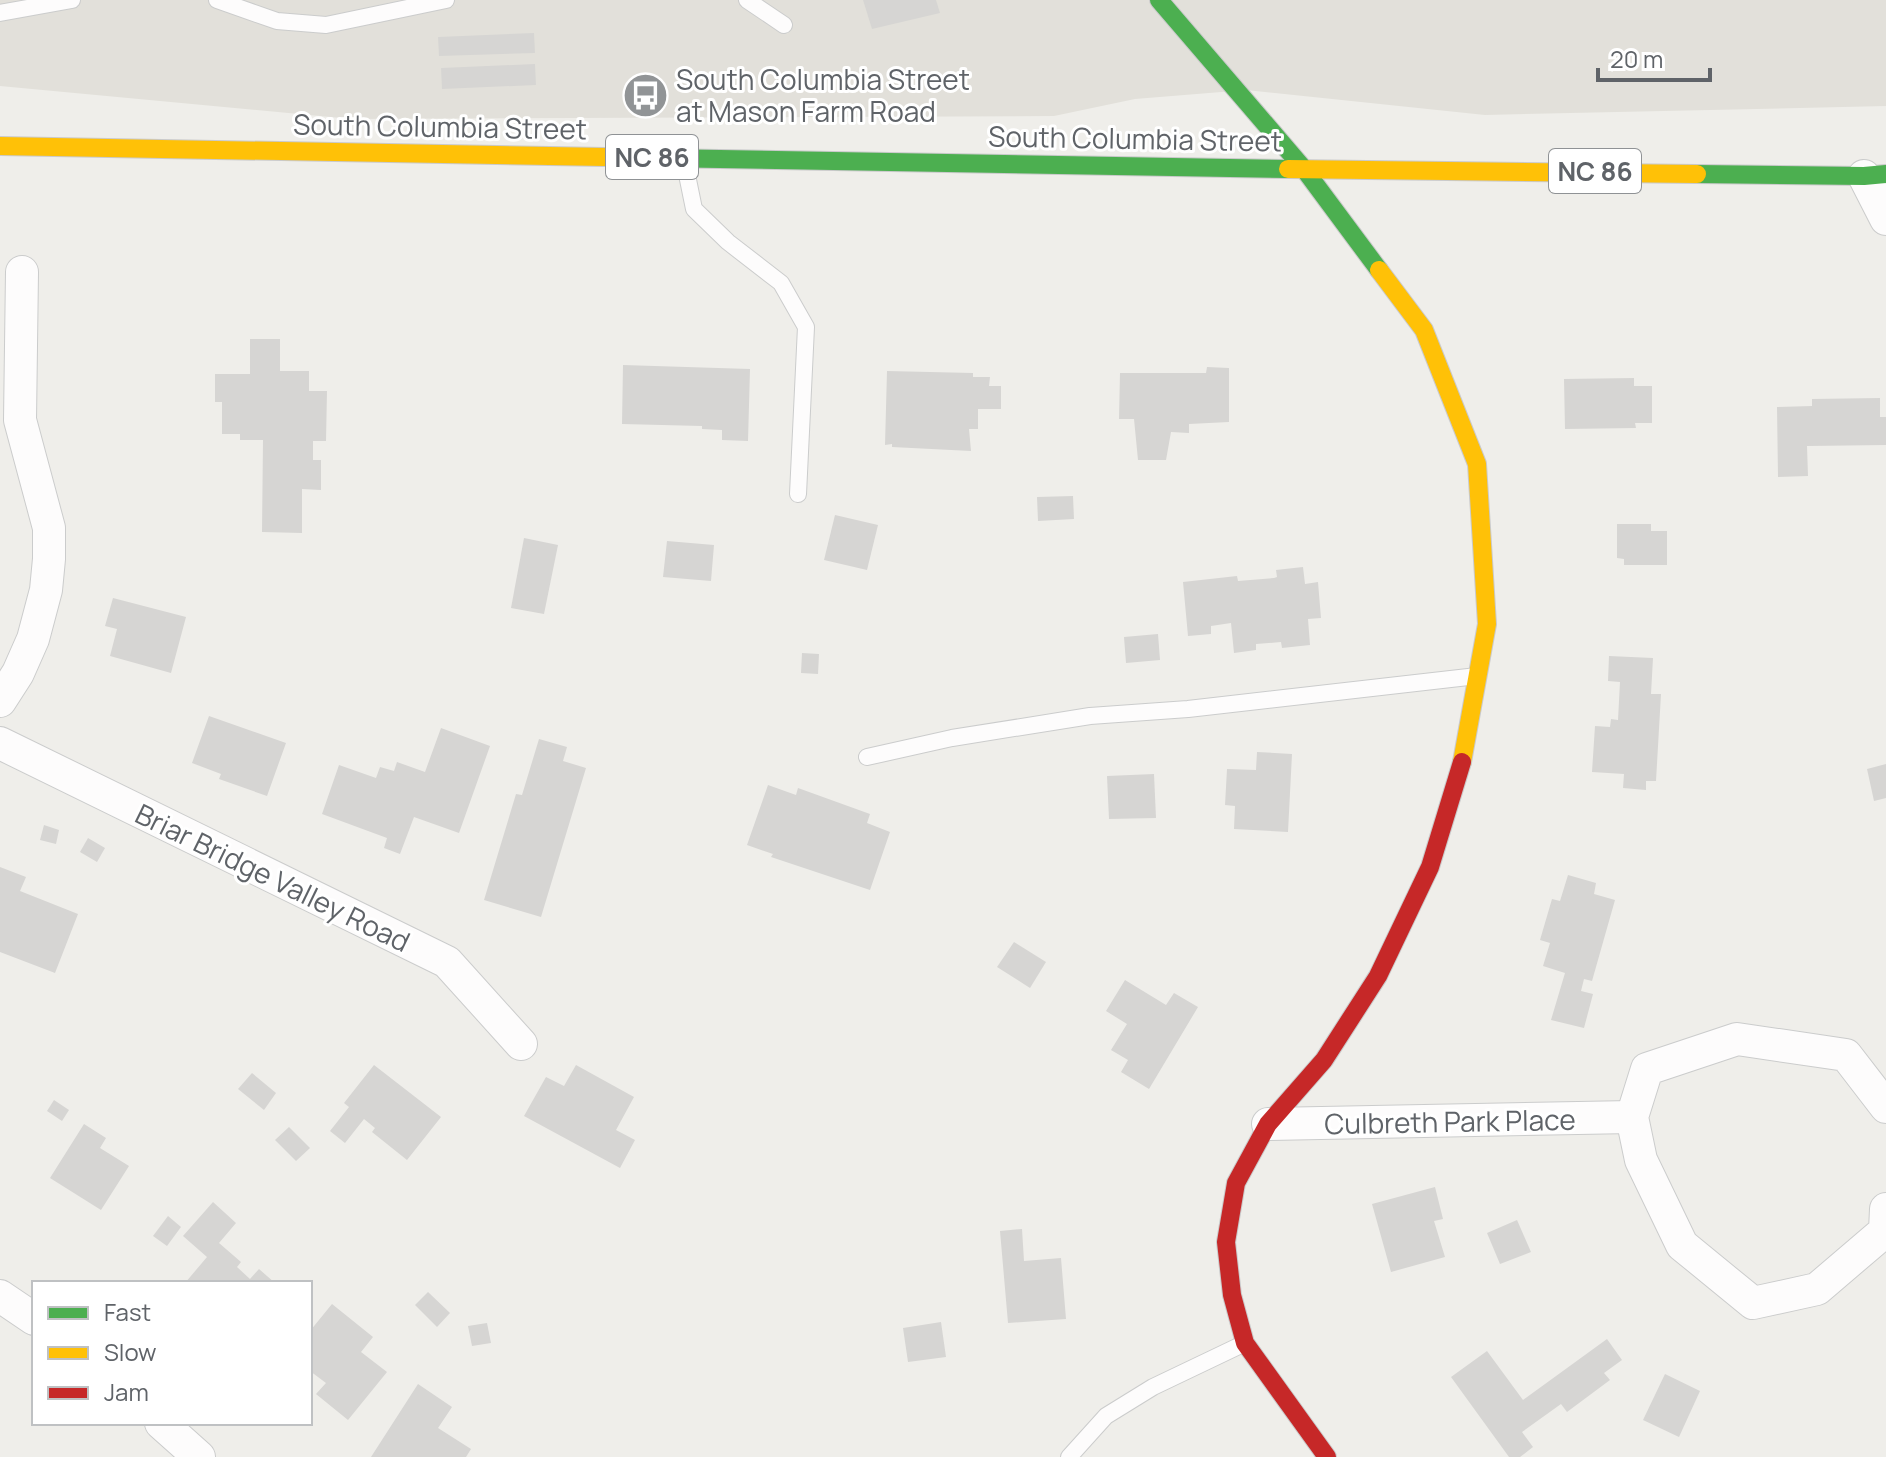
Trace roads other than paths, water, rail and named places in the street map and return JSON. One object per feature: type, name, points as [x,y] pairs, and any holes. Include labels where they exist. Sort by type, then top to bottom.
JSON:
[{"type":"main road","points":[[1159,0],[1304,169],[1424,330],[1477,464],[1487,624],[1466,751],[1430,867],[1378,976],[1324,1060],[1268,1124],[1236,1183],[1226,1242],[1232,1295],[1245,1343],[1327,1457]]},
{"type":"main road","name":"South Columbia Street","points":[[0,146],[1304,169],[1875,175]]},
{"type":"street","points":[[1875,175],[1886,219]]},
{"type":"street","points":[[0,701],[18,673],[33,639],[46,590],[49,559],[49,528],[20,420],[22,272]]},
{"type":"street","name":"Briar Bridge Valley Road","points":[[0,743],[447,962],[521,1044]]},
{"type":"street","points":[[1886,1107],[1846,1055],[1737,1039],[1647,1069],[1632,1117],[1641,1160],[1682,1245],[1753,1303],[1817,1289],[1885,1231],[1886,1209]]},
{"type":"street","name":"Culbreth Park Place","points":[[1268,1124],[1632,1117]]},
{"type":"street","points":[[0,1296],[32,1318]]},
{"type":"street","points":[[163,1425],[199,1457]]},
{"type":"lane","points":[[0,13],[72,0]]},
{"type":"lane","points":[[217,0],[277,21],[326,25],[446,0]]},
{"type":"lane","points":[[747,0],[784,25]]},
{"type":"lane","points":[[684,158],[694,209],[728,242],[781,283],[806,327],[798,494]]},
{"type":"lane","points":[[867,757],[952,738],[1090,716],[1188,709],[1479,676]]},
{"type":"lane","points":[[1069,1457],[1106,1416],[1153,1387],[1245,1343]]},
{"type":"place","name":"South Columbia Street at Mason Farm Road","points":[[645,95]]}]
